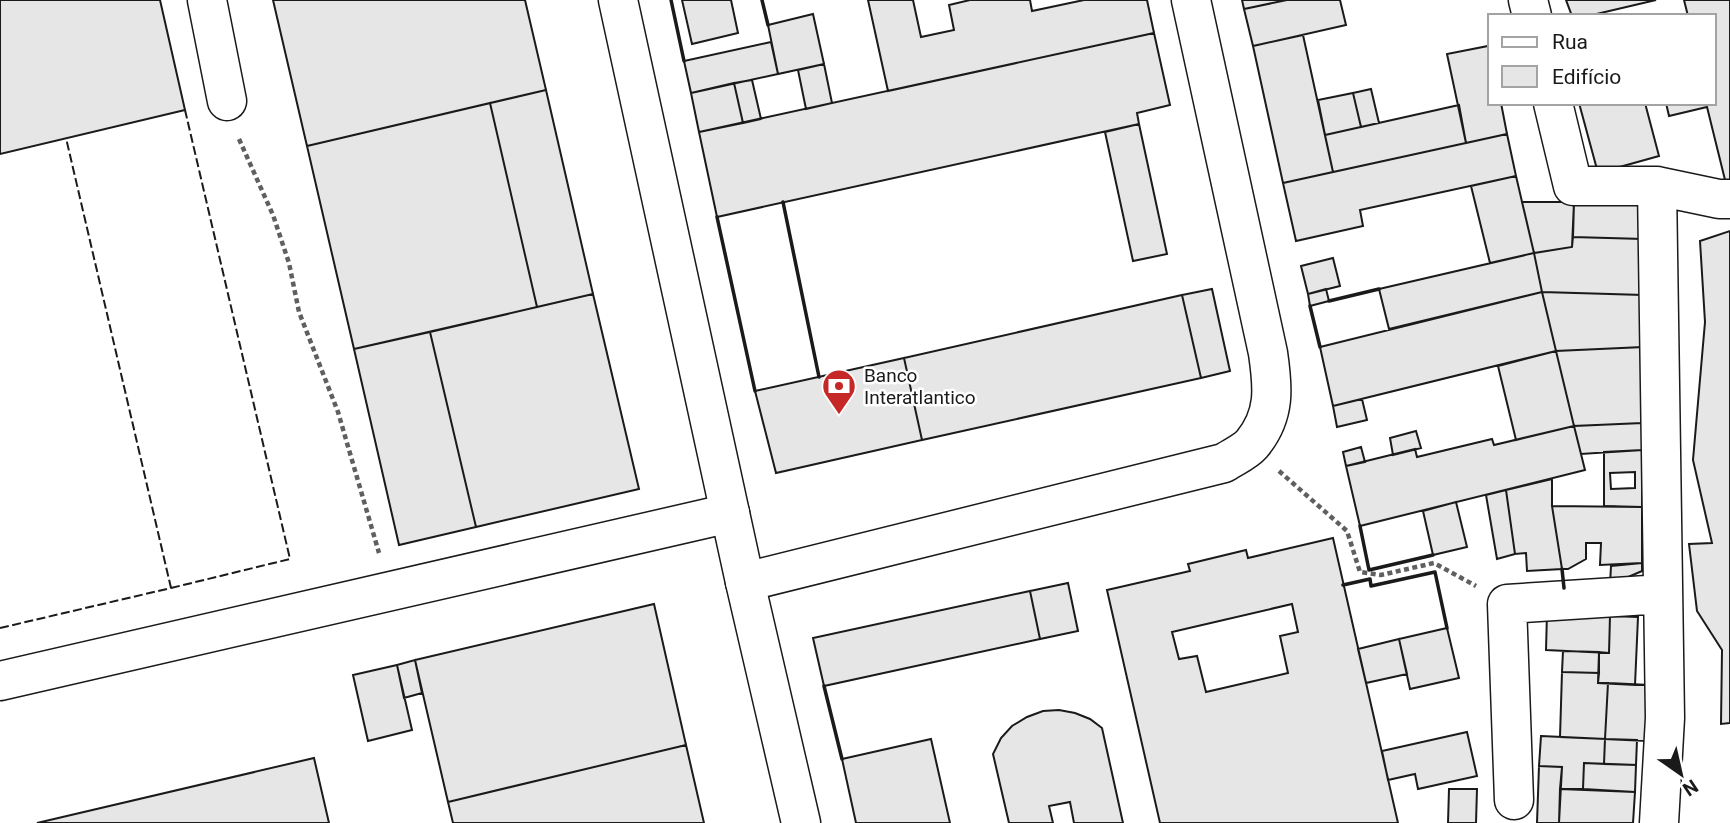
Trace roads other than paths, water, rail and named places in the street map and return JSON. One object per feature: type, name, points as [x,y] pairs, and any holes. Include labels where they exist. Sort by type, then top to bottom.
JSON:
[{"type":"street","points":[[207,0],[226,101]]},
{"type":"street","points":[[618,0],[745,582],[801,823]]},
{"type":"street","points":[[745,582],[1224,463],[1251,445],[1268,418],[1273,388],[1268,353],[1191,0]]},
{"type":"street","points":[[1553,105],[1573,186],[1657,186],[1719,200],[1730,199]]},
{"type":"street","points":[[1657,186],[1665,718],[1659,823]]},
{"type":"street","points":[[0,681],[730,513]]},
{"type":"street","points":[[1514,800],[1507,604],[1663,594]]},
{"type":"place","name":"Banco Interatlantico","points":[[839,416]]}]
